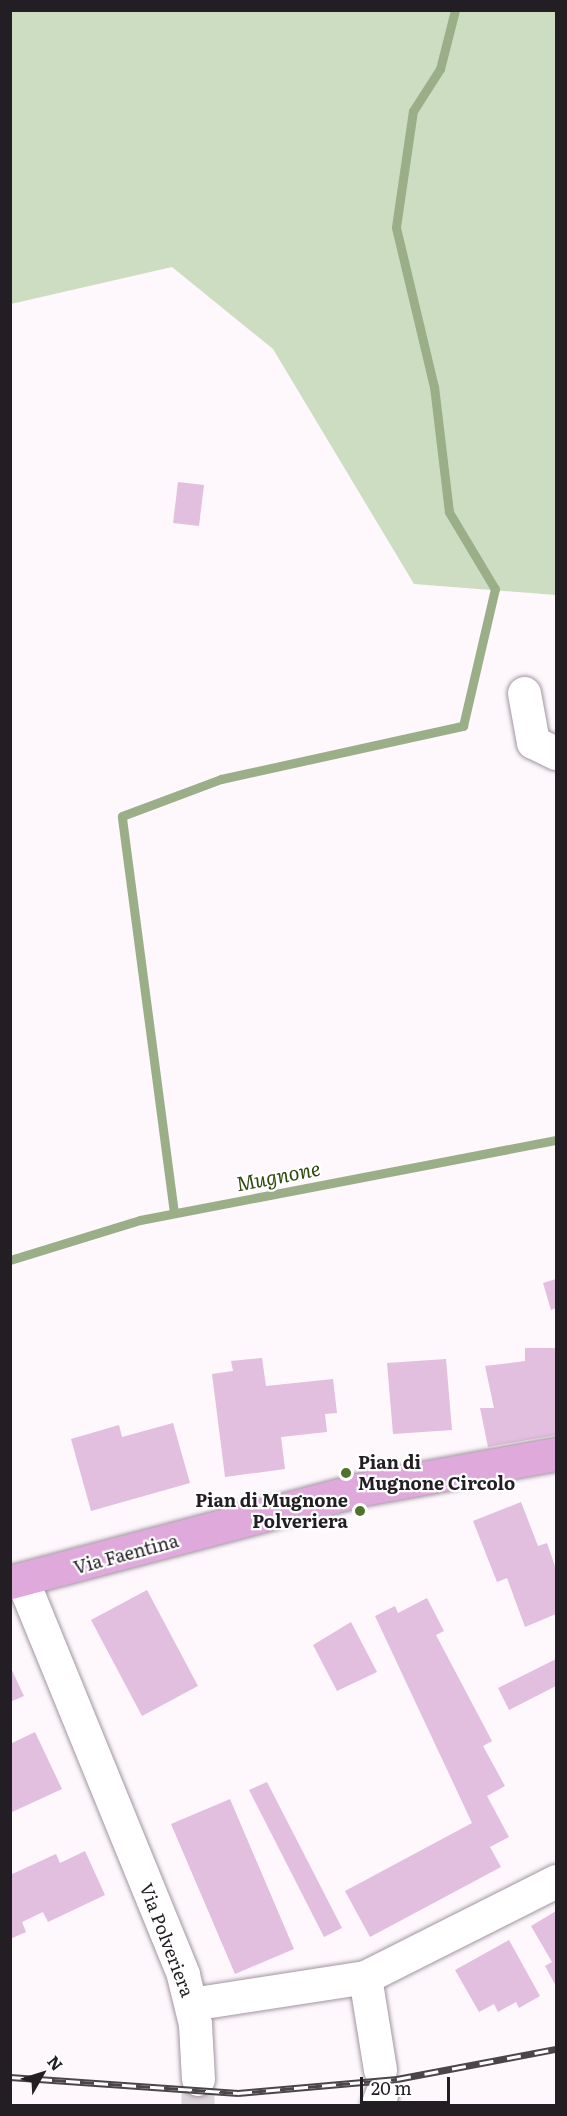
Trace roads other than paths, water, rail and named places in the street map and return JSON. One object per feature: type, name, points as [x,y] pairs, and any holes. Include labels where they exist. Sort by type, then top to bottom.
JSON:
[{"type":"main road","name":"Via Faentina","points":[[17,1582],[357,1490],[556,1454]]},
{"type":"street","points":[[524,693],[533,742],[556,753]]},
{"type":"street","name":"Via Polveriera","points":[[17,1582],[191,2004],[365,1977],[556,1881]]},
{"type":"street","points":[[365,1977],[379,2090]]},
{"type":"street","points":[[191,2004],[198,2079]]},
{"type":"waterway","points":[[174,1213],[122,816],[221,779],[463,726],[495,589],[449,512],[434,387],[396,227],[413,111],[440,69],[455,10]]},
{"type":"waterway","name":"Mugnone","points":[[10,1260],[140,1220],[556,1140]]},
{"type":"tunnel","points":[[198,2079],[198,2106]]},
{"type":"railway","points":[[10,2077],[238,2093],[397,2079],[556,2049]]},
{"type":"place","name":"Pian di Mugnone Circolo","points":[[346,1473]]},
{"type":"place","name":"Pian di Mugnone Polveriera","points":[[360,1511]]}]
